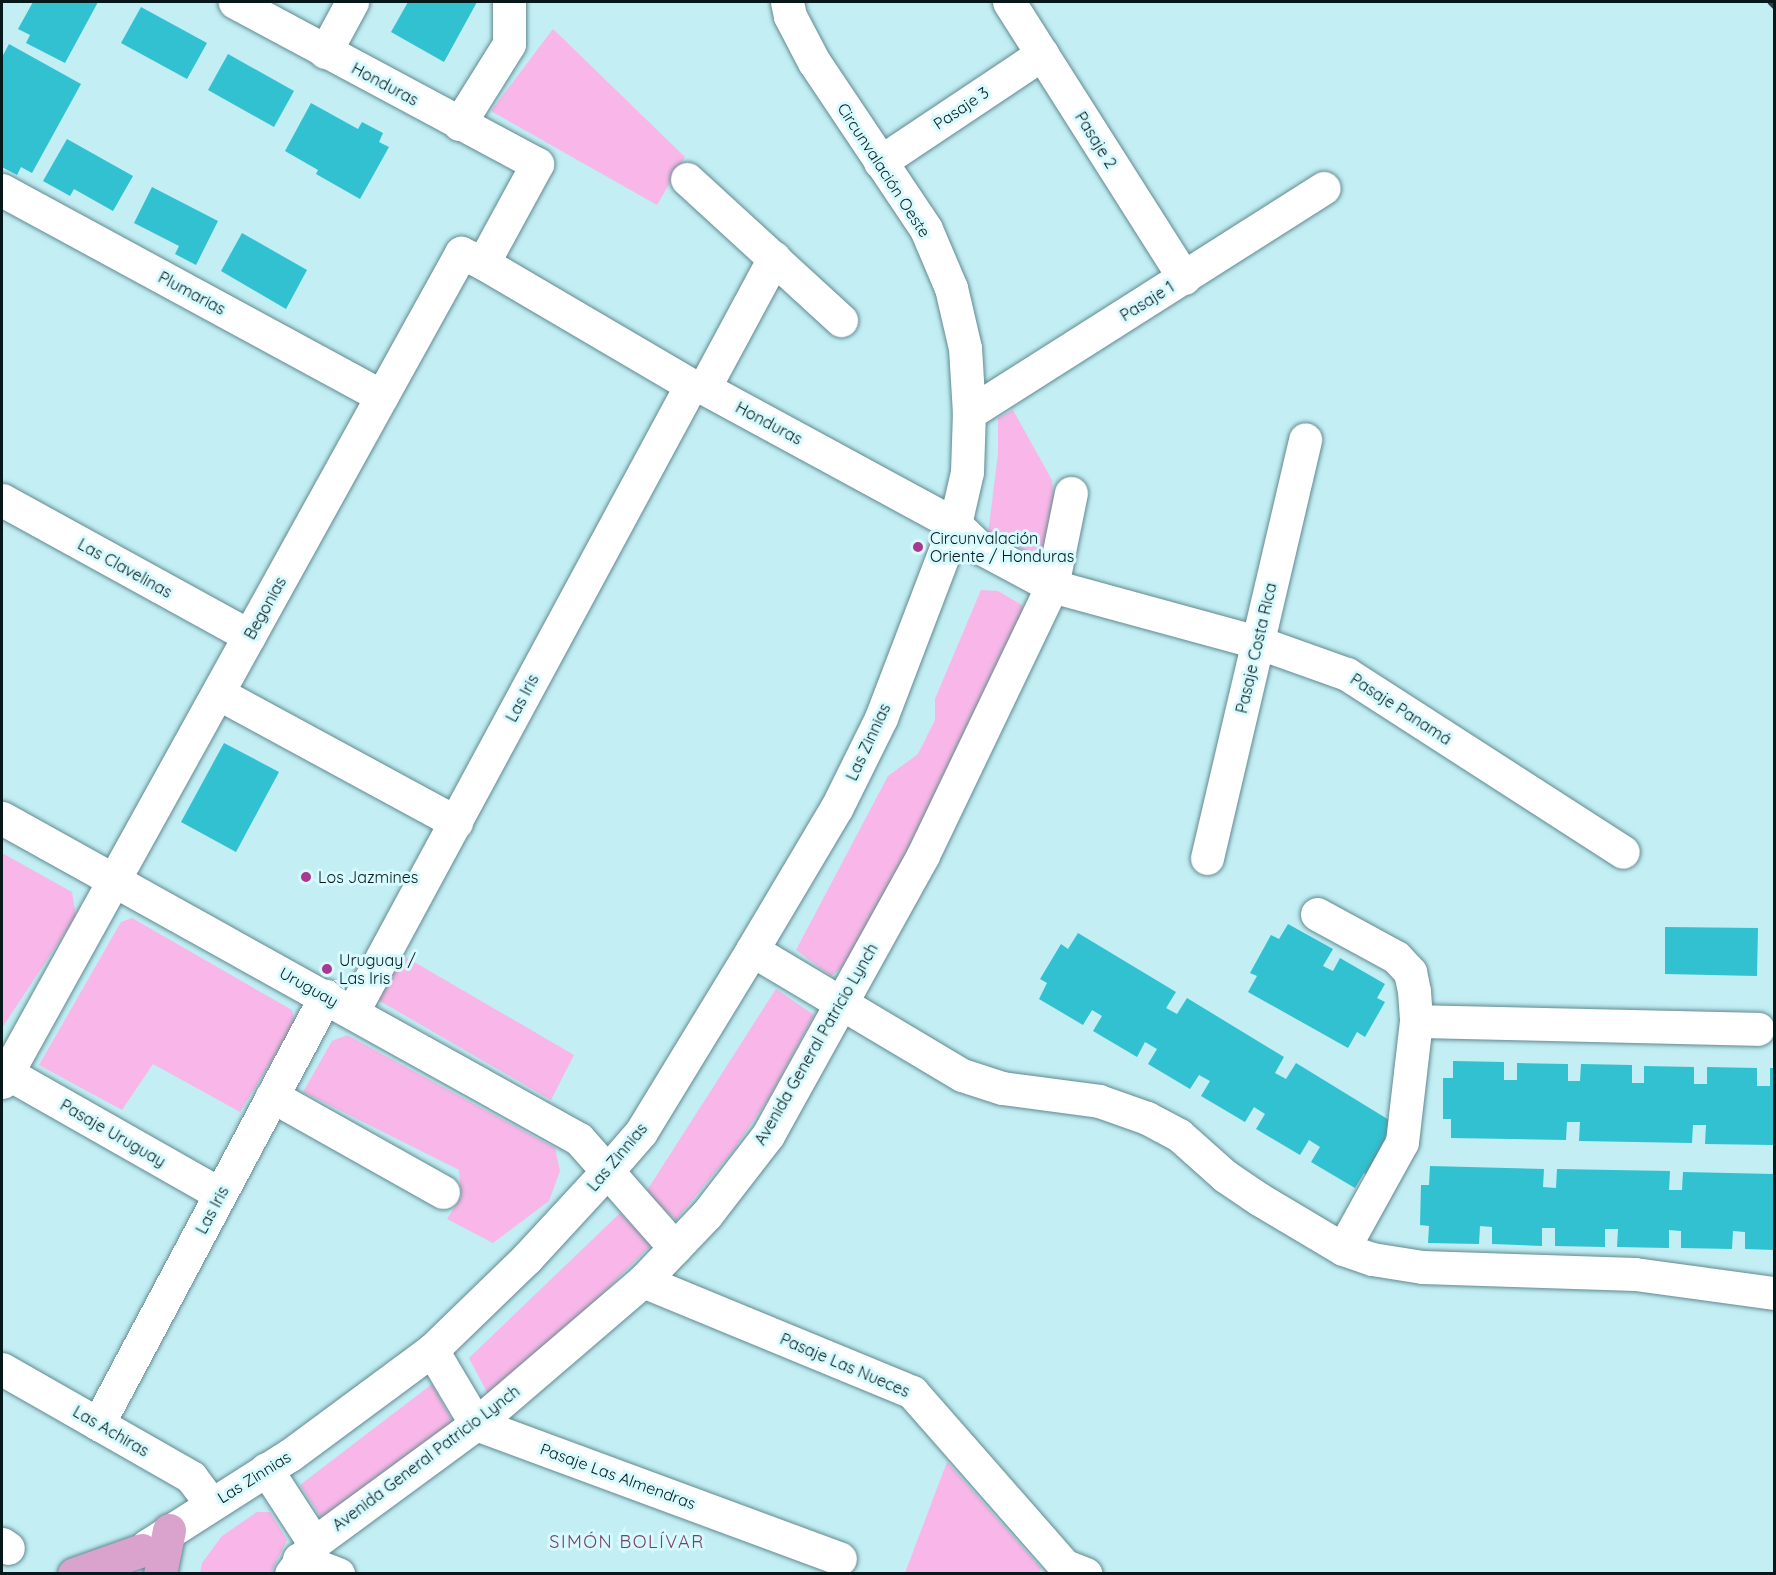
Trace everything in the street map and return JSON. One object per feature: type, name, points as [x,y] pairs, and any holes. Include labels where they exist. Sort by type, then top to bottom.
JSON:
[{"type":"main road","points":[[74,1574],[142,1566]]},
{"type":"street","name":"Honduras","points":[[235,2],[537,165],[483,263],[698,387],[955,524],[979,547],[1052,586]]},
{"type":"street","points":[[325,52],[352,2]]},
{"type":"street","points":[[459,124],[509,44],[509,2]]},
{"type":"street","name":"Pasaje 2","points":[[1009,2],[1184,278]]},
{"type":"street","name":"Circunvalación Oeste","points":[[784,6],[814,62],[926,229],[951,288],[965,348],[969,413],[967,472],[955,524]]},
{"type":"street","name":"Pasaje 3","points":[[880,162],[1042,54]]},
{"type":"street","points":[[687,179],[841,320]]},
{"type":"street","name":"Pasaje 1","points":[[969,413],[1324,188]]},
{"type":"street","name":"Plumarias","points":[[2,190],[382,396]]},
{"type":"street","name":"Begonias","points":[[4,1077],[461,253],[483,263]]},
{"type":"street","name":"Las Iris","points":[[98,1424],[272,1096],[339,1004],[456,822],[698,387],[774,258]]},
{"type":"street","name":"Pasaje Costa Rica","points":[[1207,858],[1305,439]]},
{"type":"street","name":"Avenida General Patricio Lynch","points":[[301,1559],[476,1424],[643,1281],[675,1248],[768,1135],[923,855],[1052,586],[1071,493]]},
{"type":"street","name":"Las Clavelinas","points":[[2,500],[249,636]]},
{"type":"street","name":"Las Zinnias","points":[[142,1566],[169,1530],[266,1469],[432,1350],[526,1259],[641,1132],[837,807],[881,718],[955,524]]},
{"type":"street","name":"Pasaje Panamá","points":[[1052,586],[1257,642],[1347,674],[1623,852]]},
{"type":"street","points":[[218,693],[456,822]]},
{"type":"street","name":"Uruguay","points":[[2,818],[339,1004],[579,1140],[609,1169],[675,1248]]},
{"type":"street","points":[[1317,914],[1396,957],[1410,972],[1416,1021],[1402,1142],[1343,1249]]},
{"type":"street","points":[[752,951],[839,1005],[962,1075],[1002,1088],[1099,1101],[1147,1118],[1179,1135],[1225,1176],[1259,1199],[1343,1249],[1372,1259],[1422,1267],[1635,1274],[1774,1293]]},
{"type":"street","points":[[1416,1021],[1758,1029]]},
{"type":"street","name":"Pasaje Uruguay","points":[[4,1077],[220,1194]]},
{"type":"street","points":[[272,1096],[443,1192]]},
{"type":"street","name":"Pasaje Las Nueces","points":[[643,1281],[912,1392],[1071,1571]]},
{"type":"street","points":[[432,1350],[476,1424]]},
{"type":"street","name":"Las Achiras","points":[[2,1369],[191,1477],[211,1504]]},
{"type":"street","name":"Pasaje Las Almendras","points":[[476,1424],[840,1558]]},
{"type":"street","points":[[266,1469],[301,1559],[338,1574]]},
{"type":"shaded area","points":[[553,29],[685,157],[657,205],[491,111]]},
{"type":"shaded area","points":[[1013,410],[1052,480],[1055,510],[1045,548],[1031,553],[988,534],[998,454],[998,418]]},
{"type":"shaded area","points":[[981,590],[998,591],[1022,605],[1025,625],[848,963],[831,976],[796,950],[888,776],[918,754],[935,720],[935,699]]},
{"type":"shaded area","points":[[2,853],[72,892],[76,916],[2,1028]]},
{"type":"shaded area","points":[[132,918],[292,1010],[295,1023],[240,1112],[153,1064],[122,1110],[39,1065],[121,922]]},
{"type":"shaded area","points":[[397,952],[574,1055],[551,1100],[373,997]]},
{"type":"shaded area","points":[[776,989],[814,1015],[770,1096],[735,1148],[676,1220],[646,1192]]},
{"type":"shaded area","points":[[347,1035],[555,1148],[560,1171],[549,1201],[493,1243],[447,1219],[461,1197],[459,1170],[303,1092],[332,1041]]},
{"type":"shaded area","points":[[620,1213],[651,1245],[598,1298],[488,1394],[469,1358]]},
{"type":"shaded area","points":[[432,1384],[453,1422],[322,1519],[300,1485]]},
{"type":"shaded area","points":[[947,1462],[1041,1568],[1039,1573],[905,1573]]},
{"type":"shaded area","points":[[257,1512],[270,1512],[287,1540],[271,1573],[200,1573],[202,1563],[222,1536]]},
{"type":"building","points":[[33,2],[98,2],[65,63],[26,43],[30,35],[18,29]]},
{"type":"building","points":[[408,2],[477,2],[444,62],[391,32]]},
{"type":"building","points":[[141,7],[207,43],[187,79],[121,43]]},
{"type":"building","points":[[9,44],[81,84],[32,173],[21,167],[17,175],[2,167],[2,57]]},
{"type":"building","points":[[228,54],[294,91],[274,127],[208,90]]},
{"type":"building","points":[[311,103],[358,129],[362,122],[383,133],[379,142],[389,147],[360,199],[316,174],[318,170],[285,151]]},
{"type":"building","points":[[67,139],[133,176],[113,211],[74,189],[70,196],[43,181]]},
{"type":"building","points":[[152,187],[218,221],[196,265],[175,254],[179,246],[134,223]]},
{"type":"building","points":[[242,233],[307,270],[286,309],[221,271]]},
{"type":"building","points":[[224,743],[279,772],[236,852],[181,822]]},
{"type":"building","points":[[1288,924],[1333,949],[1323,966],[1333,971],[1340,958],[1385,984],[1377,998],[1385,1002],[1365,1037],[1357,1032],[1348,1048],[1248,992],[1257,976],[1250,973],[1271,935],[1279,939]]},
{"type":"building","points":[[1665,927],[1758,928],[1757,976],[1665,974]]},
{"type":"building","points":[[1078,933],[1176,992],[1166,1008],[1177,1014],[1187,998],[1284,1057],[1275,1073],[1286,1079],[1296,1063],[1394,1123],[1385,1138],[1392,1143],[1372,1178],[1364,1173],[1355,1188],[1311,1162],[1320,1147],[1309,1140],[1300,1155],[1256,1129],[1265,1114],[1254,1107],[1245,1122],[1201,1096],[1210,1081],[1199,1075],[1190,1089],[1148,1064],[1157,1049],[1145,1042],[1137,1057],[1093,1031],[1102,1016],[1092,1010],[1083,1025],[1039,999],[1047,983],[1040,979],[1061,944],[1068,949]]},
{"type":"building","points":[[1453,1061],[1504,1062],[1504,1080],[1517,1080],[1517,1063],[1568,1064],[1568,1081],[1580,1081],[1581,1064],[1632,1065],[1632,1083],[1644,1083],[1644,1066],[1694,1067],[1694,1084],[1707,1084],[1707,1067],[1757,1068],[1757,1086],[1770,1086],[1770,1068],[1774,1068],[1774,1145],[1705,1144],[1706,1125],[1693,1125],[1692,1143],[1579,1141],[1580,1122],[1567,1122],[1566,1140],[1451,1138],[1451,1119],[1443,1119],[1443,1078],[1453,1078]]},
{"type":"building","points":[[1430,1166],[1544,1169],[1543,1187],[1556,1188],[1557,1169],[1670,1171],[1669,1190],[1682,1190],[1683,1172],[1774,1174],[1774,1250],[1745,1249],[1745,1232],[1733,1231],[1732,1249],[1681,1248],[1681,1231],[1669,1230],[1669,1248],[1617,1247],[1618,1229],[1605,1229],[1605,1247],[1555,1246],[1555,1228],[1542,1228],[1542,1246],[1492,1244],[1492,1227],[1480,1226],[1479,1244],[1428,1243],[1429,1226],[1420,1225],[1421,1185],[1429,1185]]},
{"type":"railway","points":[[1770,2],[1774,6]]},
{"type":"place","name":"Circunvalación Oriente / Honduras","points":[[918,547]]},
{"type":"place","name":"Los Jazmines","points":[[306,877]]},
{"type":"place","name":"Uruguay / Las Iris","points":[[327,969]]},
{"type":"district","name":"SIMÓN BOLÍVAR","points":[[627,1542]]}]
